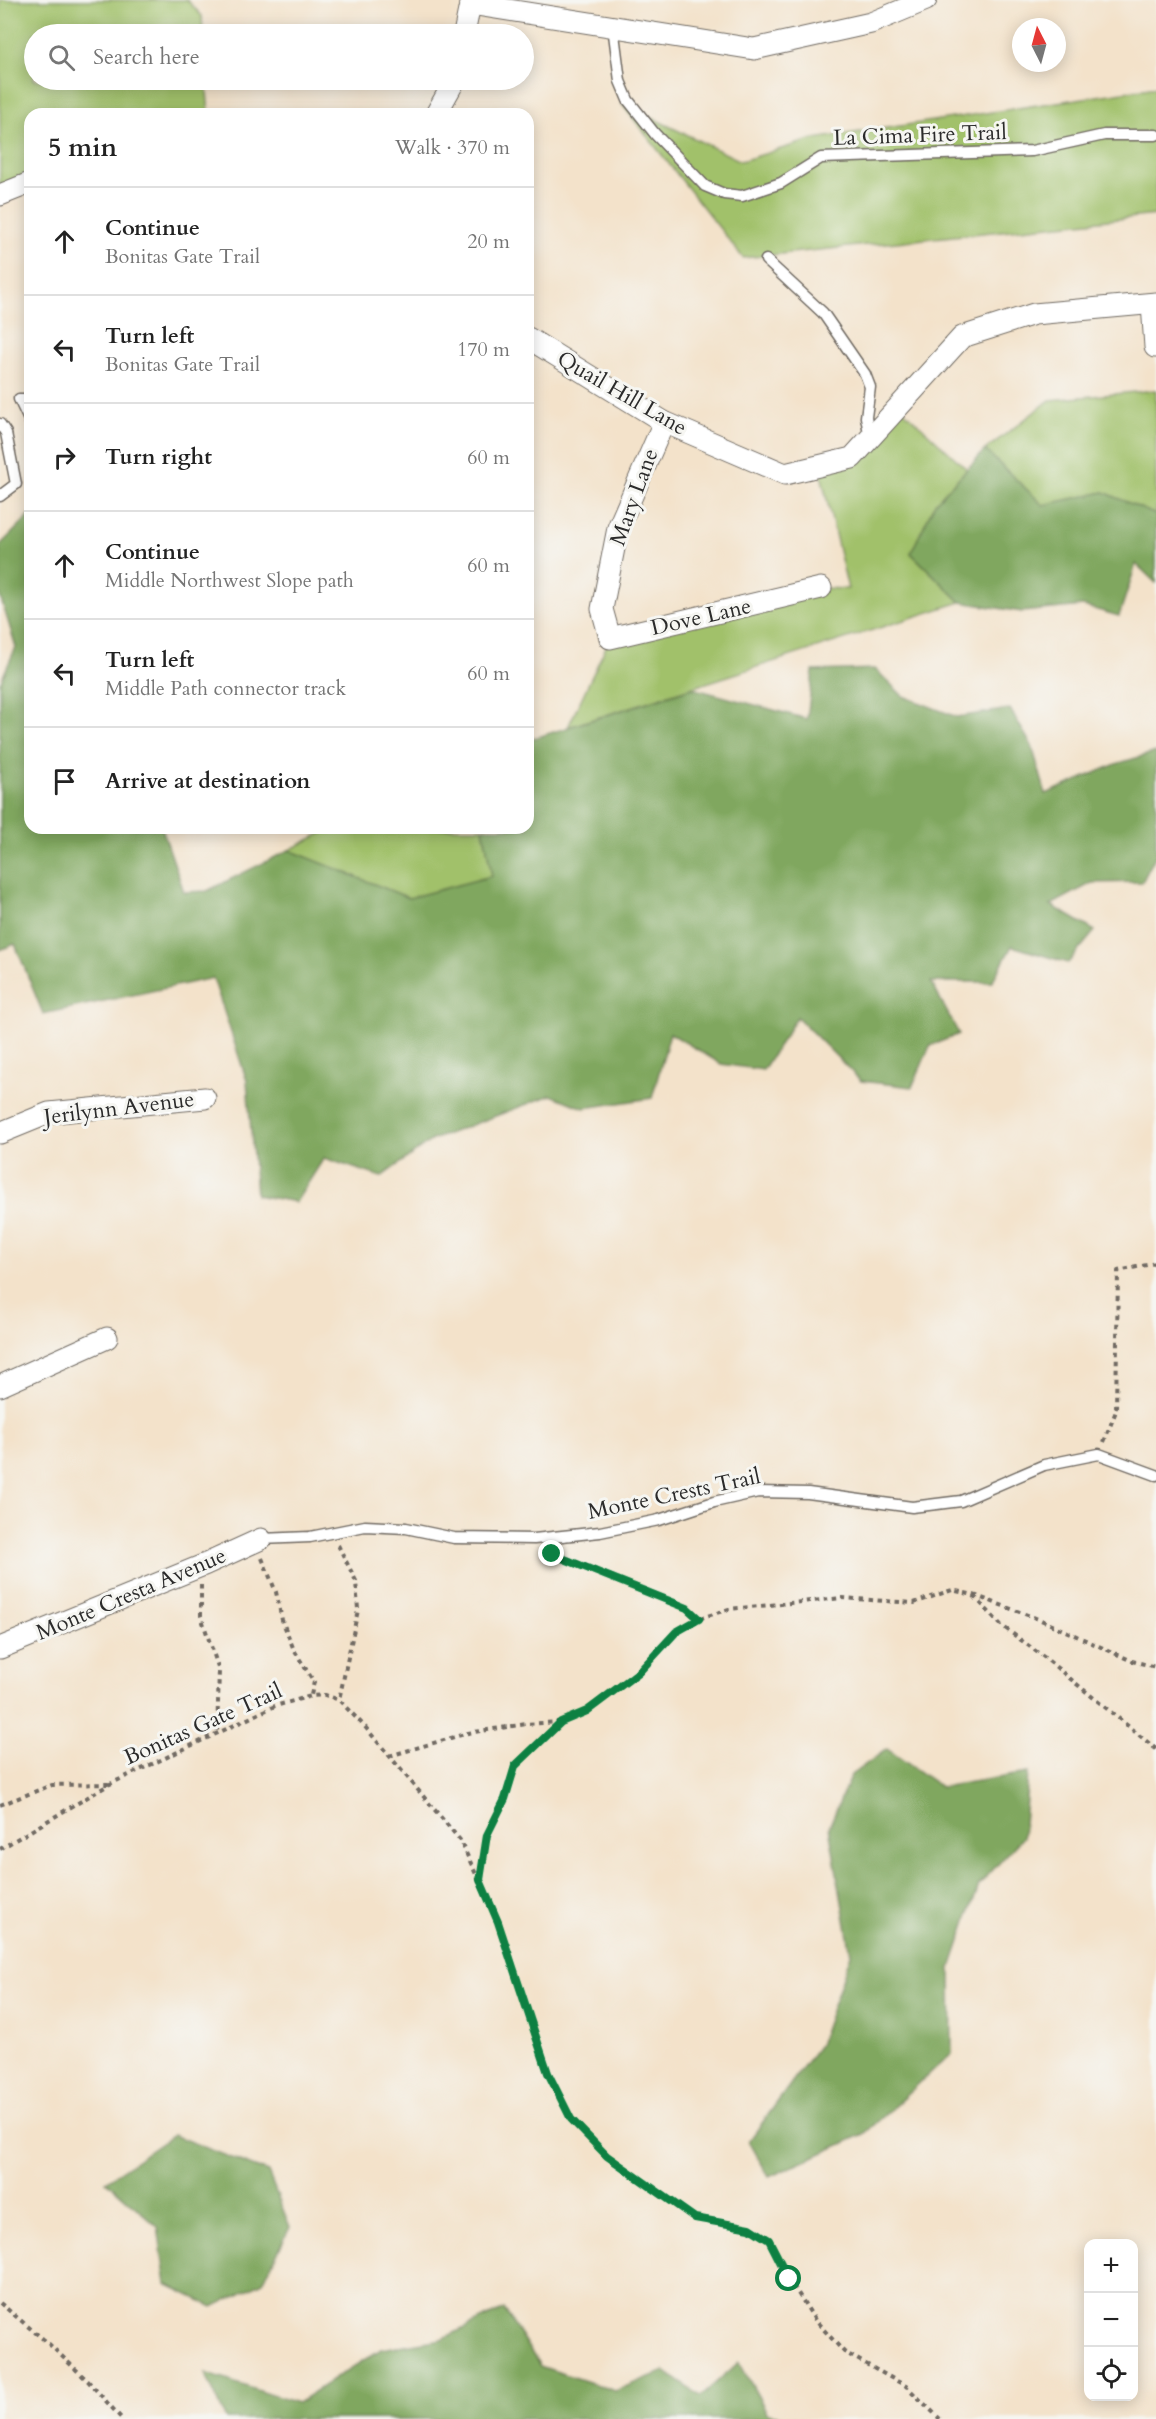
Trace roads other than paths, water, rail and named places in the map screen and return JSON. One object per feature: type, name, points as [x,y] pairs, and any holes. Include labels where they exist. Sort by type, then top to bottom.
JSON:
[{"type":"street","points":[[466,24],[471,2],[754,49],[871,22],[926,0]]},
{"type":"street","points":[[439,108],[449,90]]},
{"type":"street","points":[[0,195],[24,185]]},
{"type":"street","points":[[1154,304],[1155,347]]},
{"type":"street","name":"Quail Hill Lane","points":[[534,342],[663,422],[785,474],[852,458],[962,337],[1034,314],[1154,304]]},
{"type":"street","name":"Mary Lane","points":[[602,609],[618,528],[663,422]]},
{"type":"street","name":"Dove Lane","points":[[602,609],[610,638],[821,588]]},
{"type":"street","name":"Jerilynn Avenue","points":[[0,1133],[49,1113],[205,1098]]},
{"type":"street","points":[[0,1386],[107,1338]]},
{"type":"street","name":"Monte Cresta Avenue","points":[[0,1648],[201,1566],[258,1540]]},
{"type":"lane","name":"La Cima Fire Trail","points":[[613,26],[620,81],[628,100],[655,134],[705,186],[724,194],[742,196],[781,183],[821,158],[1032,151],[1104,135],[1156,135]]},
{"type":"lane","points":[[766,260],[823,313],[865,374],[870,387],[866,417],[870,439]]},
{"type":"lane","points":[[24,399],[19,399],[24,409]]},
{"type":"lane","points":[[0,424],[6,433],[16,484],[0,496]]},
{"type":"lane","name":"Monte Crests Trail","points":[[258,1540],[310,1537],[365,1526],[406,1528],[454,1538],[501,1540],[542,1538],[600,1532],[659,1520],[714,1502],[758,1492],[808,1493],[912,1507],[961,1501],[1044,1465],[1100,1454],[1156,1475]]}]
